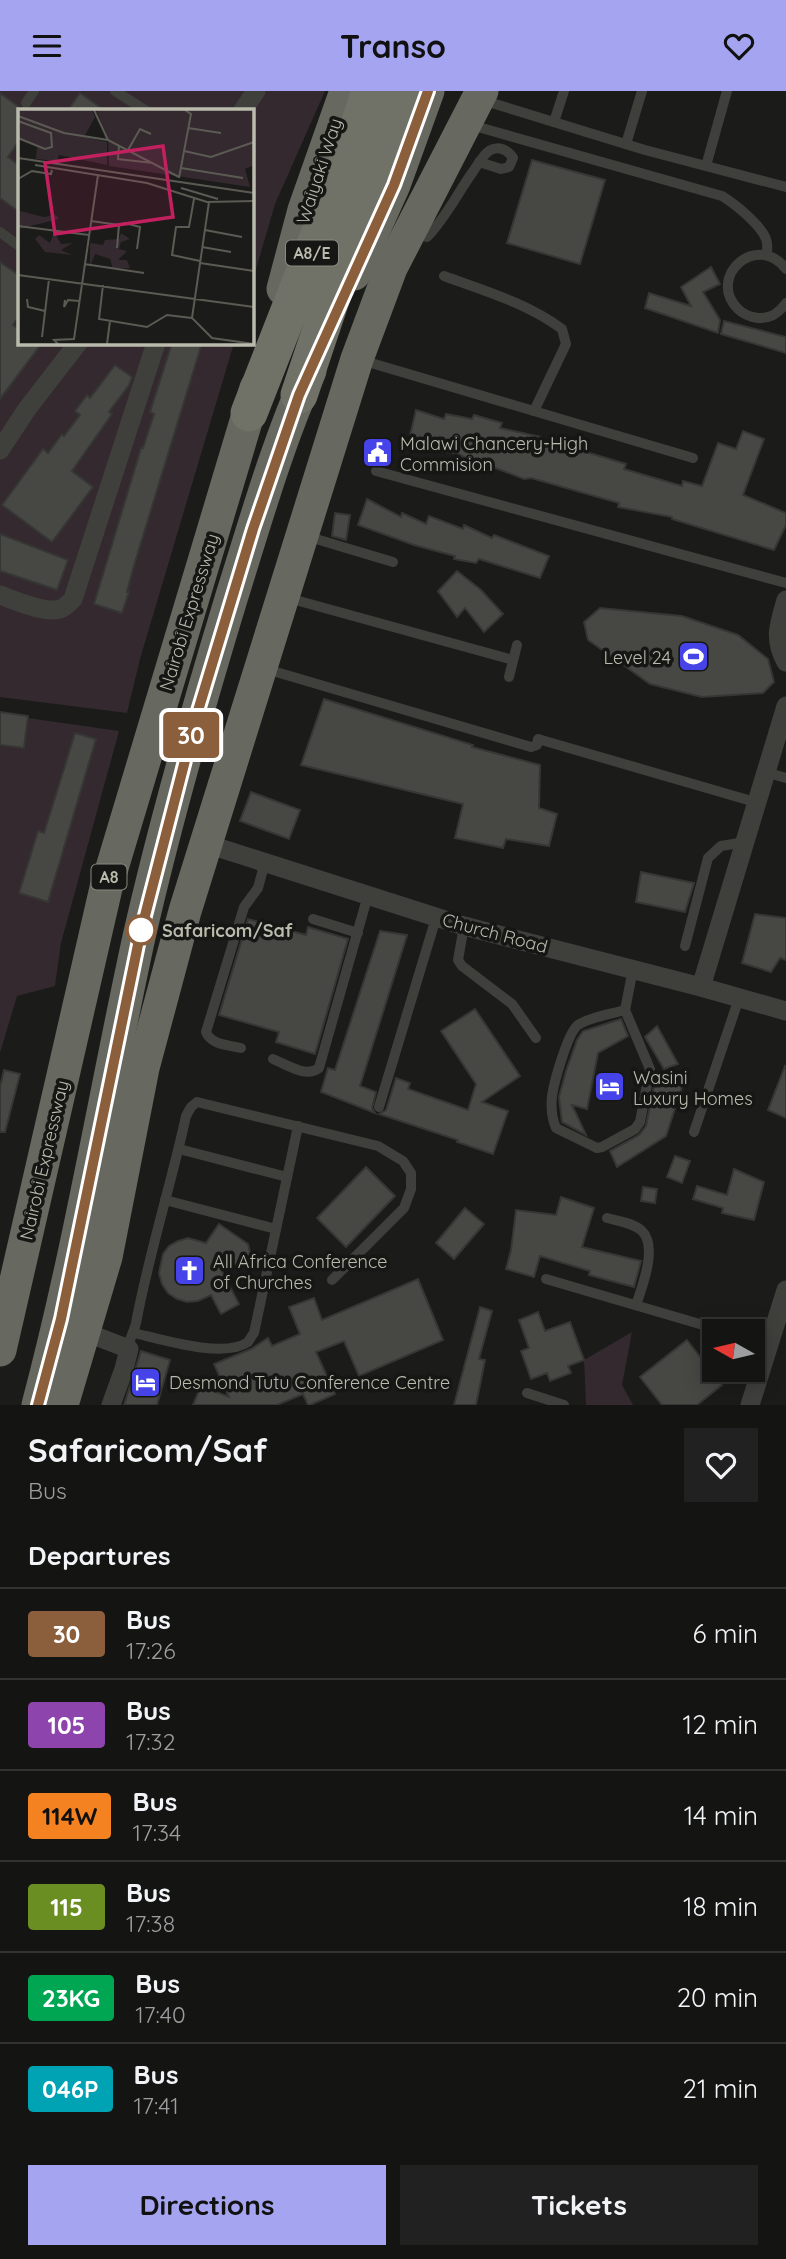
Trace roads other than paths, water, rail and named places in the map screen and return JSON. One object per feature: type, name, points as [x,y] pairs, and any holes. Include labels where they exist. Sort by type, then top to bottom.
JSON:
[{"type":"highway","name":"Waiyaki Way","points":[[249,413],[304,210],[346,91]]},
{"type":"highway","name":"Nairobi Expressway","points":[[2,1334],[106,888],[249,413],[345,168],[370,91]]},
{"type":"highway","name":"Nairobi Expressway","points":[[38,1405],[61,1319],[140,935],[197,714],[253,529],[401,91]]},
{"type":"highway","name":"A8","points":[[299,395],[394,185],[428,91]]},
{"type":"highway","points":[[62,1405],[106,1257],[143,1069],[185,911],[357,359],[391,268],[475,104]]},
{"type":"street","points":[[244,109],[257,91]]},
{"type":"street","points":[[0,450],[27,409],[76,345]]},
{"type":"street","points":[[0,595],[57,611],[73,599],[155,345]]},
{"type":"street","points":[[786,600],[779,626],[778,645],[786,662]]},
{"type":"street","points":[[701,987],[786,706]]},
{"type":"street","name":"Church Road","points":[[207,844],[436,918],[786,1011]]},
{"type":"street","points":[[765,1332],[786,1290]]},
{"type":"street","points":[[85,1332],[131,1341],[111,1405]]},
{"type":"street","points":[[750,1405],[753,1383]]},
{"type":"lane","points":[[26,103],[34,91]]},
{"type":"lane","points":[[115,91],[143,109]]},
{"type":"lane","points":[[554,122],[564,91]]},
{"type":"lane","points":[[626,144],[642,91]]},
{"type":"lane","points":[[706,166],[727,91]]},
{"type":"lane","points":[[475,104],[554,122],[786,187]]},
{"type":"lane","points":[[475,104],[722,196],[734,204],[763,233],[767,255]]},
{"type":"lane","points":[[409,232],[427,237],[479,162]]},
{"type":"lane","points":[[0,232],[18,245]]},
{"type":"lane","points":[[786,269],[778,260],[767,255],[752,255],[736,265],[728,280],[730,298],[741,312],[758,318],[776,314],[786,303]]},
{"type":"lane","points":[[444,276],[516,302],[562,329],[566,344],[534,411]]},
{"type":"lane","points":[[357,359],[693,458]]},
{"type":"lane","points":[[376,471],[786,583]]},
{"type":"lane","points":[[302,535],[393,562]]},
{"type":"lane","points":[[283,597],[513,660]]},
{"type":"lane","points":[[509,677],[517,645]]},
{"type":"lane","points":[[260,668],[531,747],[537,745],[538,739],[755,803]]},
{"type":"lane","points":[[765,772],[786,778]]},
{"type":"lane","points":[[685,946],[708,858],[721,846],[746,842]]},
{"type":"lane","points":[[241,1048],[208,1038],[206,1032],[244,907],[258,888],[265,862]]},
{"type":"lane","points":[[273,1059],[303,1072],[313,1072],[319,1068],[368,894]]},
{"type":"lane","points":[[379,1107],[436,918]]},
{"type":"lane","points":[[313,919],[358,933]]},
{"type":"lane","points":[[464,926],[458,960],[462,966],[512,1004],[536,1038]]},
{"type":"lane","points":[[625,1010],[574,1028],[552,1097],[556,1128],[597,1148],[635,1129],[640,1122],[650,1069],[625,1010],[633,969]]},
{"type":"lane","points":[[694,1132],[739,998]]},
{"type":"lane","points":[[298,1126],[254,1333],[248,1342],[217,1350],[131,1341],[144,1275],[187,1116],[191,1107],[197,1103],[298,1126],[378,1146],[403,1161],[411,1173],[411,1189],[404,1208],[331,1280]]},
{"type":"lane","points":[[179,1149],[287,1177]]},
{"type":"lane","points":[[165,1200],[276,1229]]},
{"type":"lane","points":[[607,1218],[643,1231],[648,1244],[648,1268],[636,1305]]},
{"type":"lane","points":[[546,1279],[702,1325]]},
{"type":"lane","points":[[527,1393],[564,1405]]},
{"type":"place","name":"Malawi Chancery-High Commision","points":[[377,453]]},
{"type":"place","name":"Level 24","points":[[694,657]]},
{"type":"place","name":"Safaricom/Saf","points":[[141,930]]},
{"type":"place","name":"Wasini Luxury Homes","points":[[610,1087]]},
{"type":"place","name":"All Africa Conference of Churches","points":[[190,1271]]},
{"type":"place","name":"Desmond Tutu Conference Centre","points":[[146,1382]]}]
